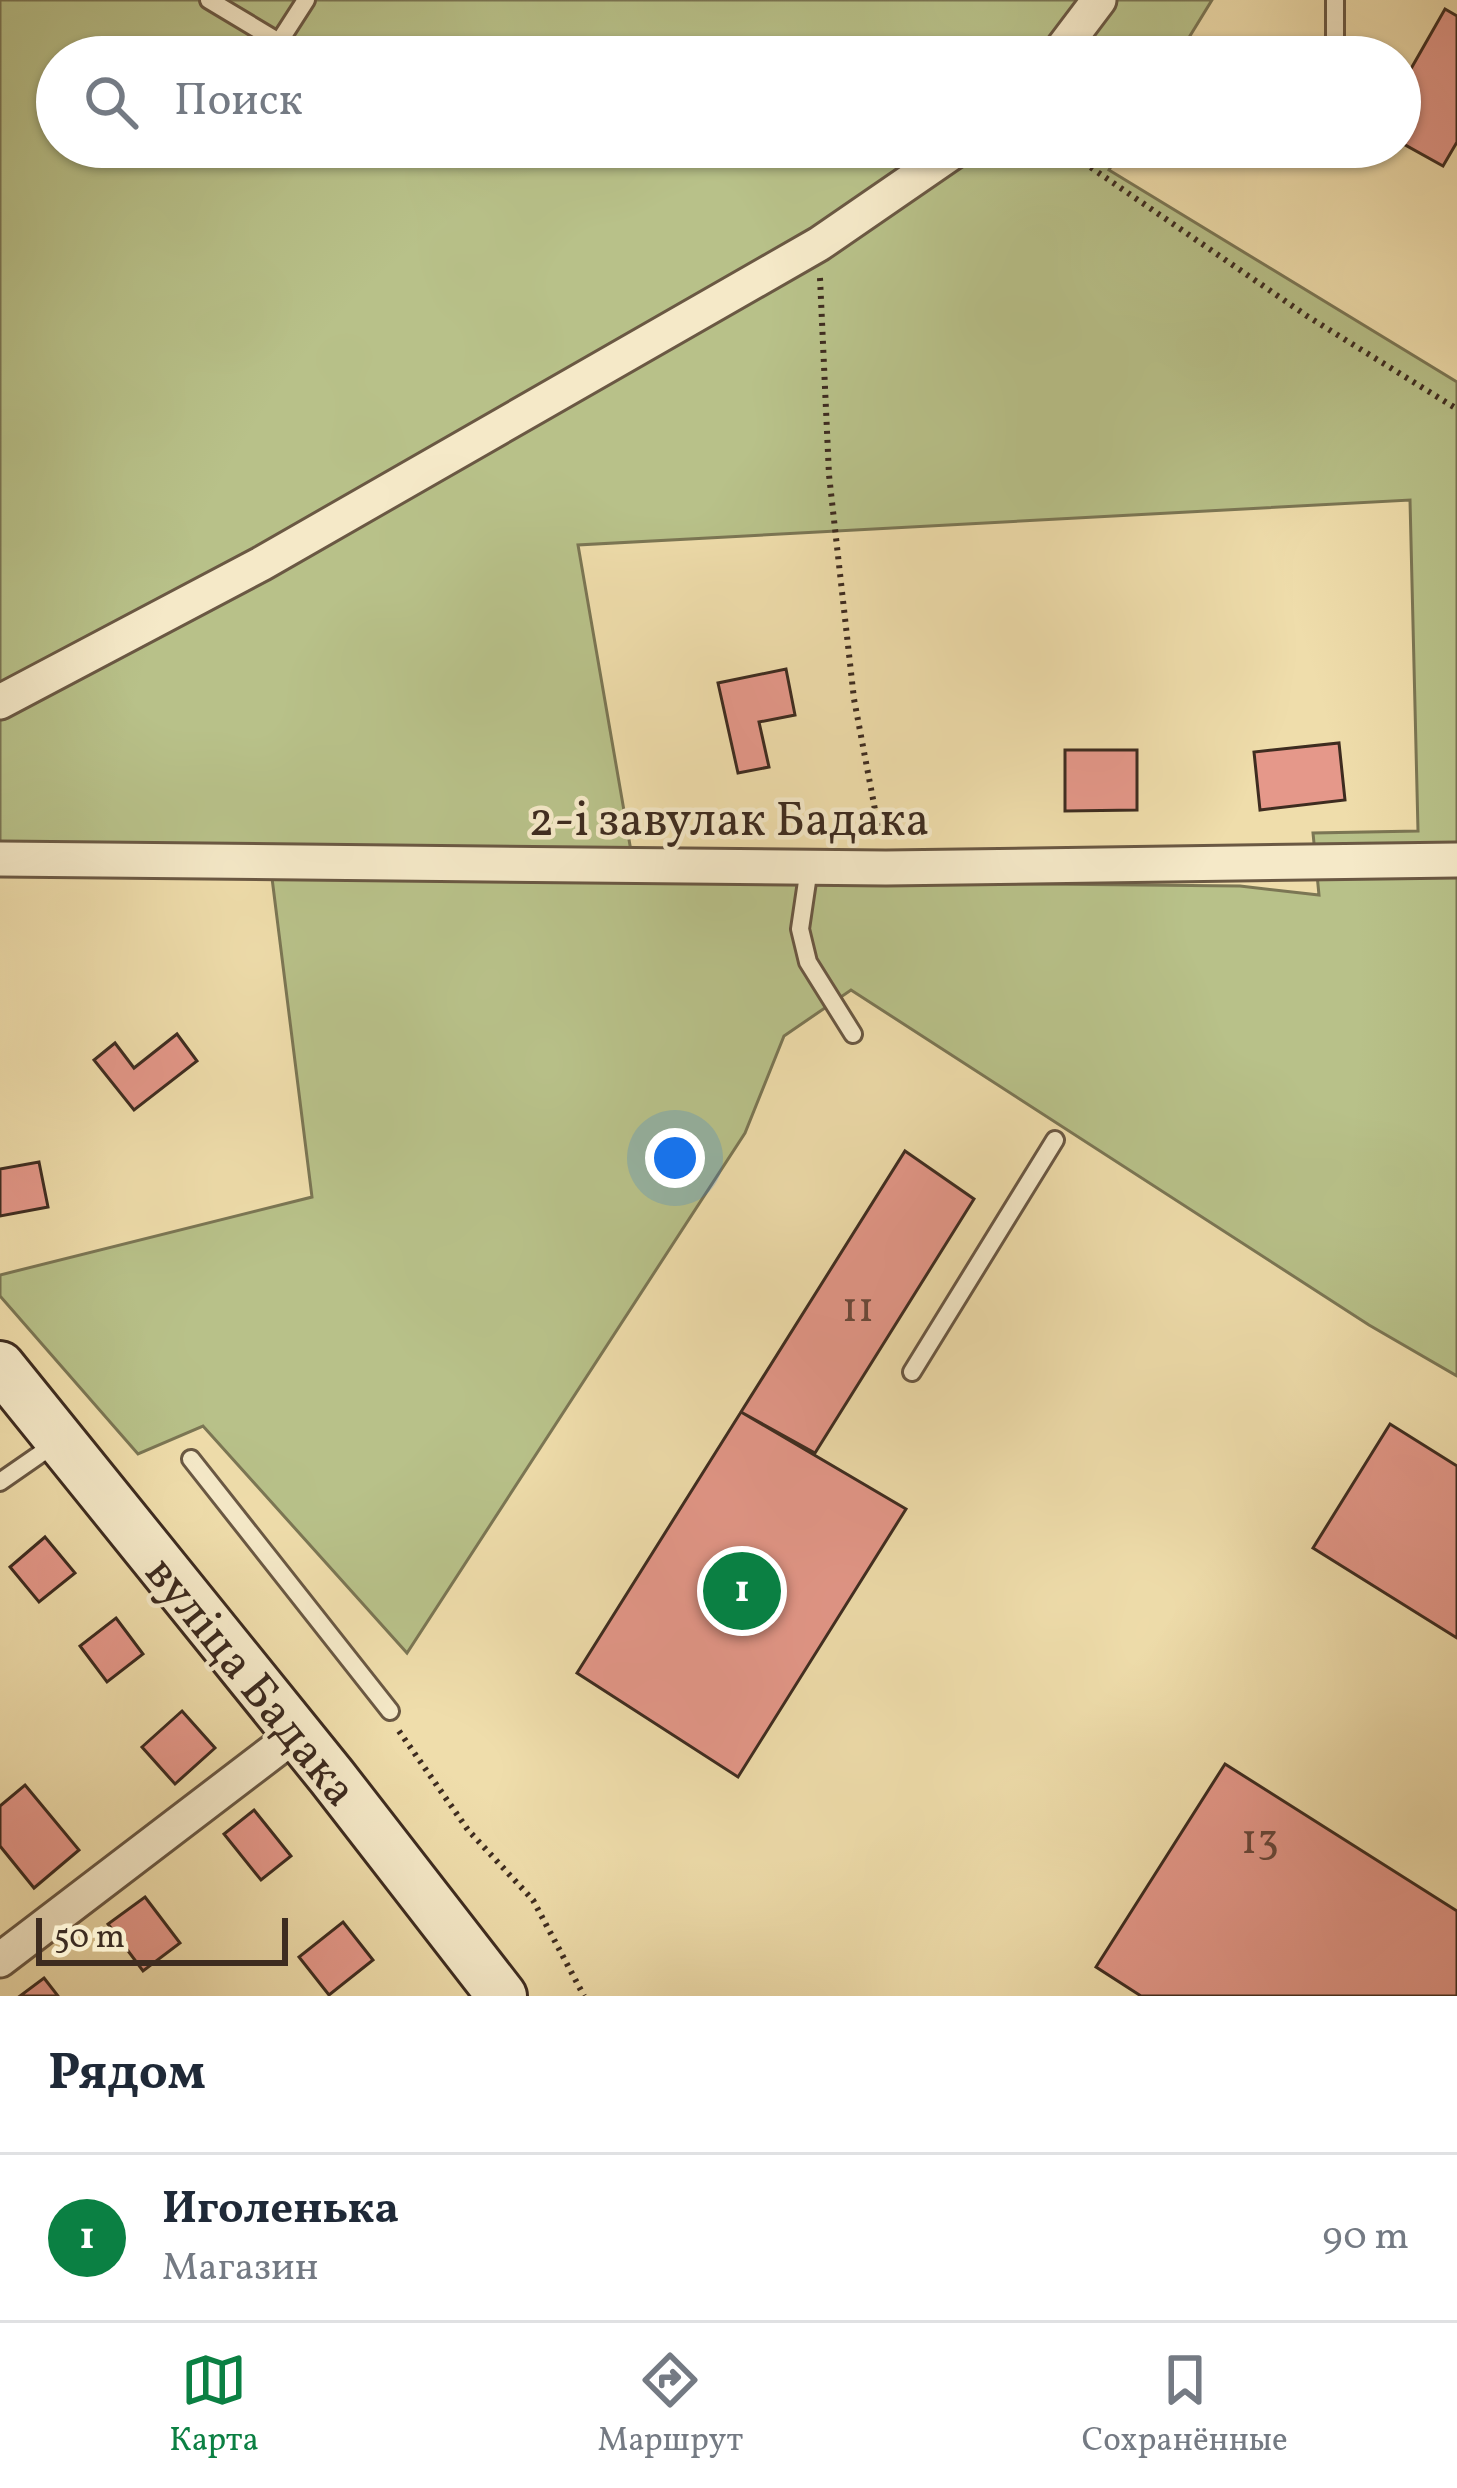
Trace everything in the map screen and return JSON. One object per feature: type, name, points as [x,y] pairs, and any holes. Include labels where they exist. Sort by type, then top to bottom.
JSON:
[{"type":"main road","name":"вуліца Бадака","points":[[0,1366],[502,1996]]},
{"type":"street","points":[[1072,36],[1099,0]]},
{"type":"street","points":[[0,702],[261,564],[819,244],[929,168]]},
{"type":"street","name":"2-і завулак Бадака","points":[[0,859],[809,868],[1457,860]]},
{"type":"street","points":[[0,1960],[296,1733]]},
{"type":"lane","points":[[209,0],[269,36]]},
{"type":"lane","points":[[283,36],[306,0]]},
{"type":"lane","points":[[1335,0],[1335,36]]},
{"type":"lane","points":[[809,868],[800,929],[808,962],[853,1034]]},
{"type":"lane","points":[[912,1372],[1055,1140]]},
{"type":"lane","points":[[0,1483],[60,1440]]},
{"type":"lane","points":[[191,1460],[389,1711]]},
{"type":"path","points":[[1091,168],[1307,316],[1457,409]]},
{"type":"path","points":[[819,244],[829,475],[854,699],[886,868]]},
{"type":"path","points":[[389,1711],[404,1741],[468,1830],[533,1900],[584,1996]]},
{"type":"green space","points":[[0,0],[1212,0],[1190,36],[36,36],[36,168],[1110,168],[1457,382],[1457,1376],[1369,1325],[851,990],[784,1036],[745,1133],[407,1653],[203,1426],[138,1454],[0,1296],[0,1275],[312,1197],[272,878],[0,876]],"holes":[[[1410,500],[1418,831],[1313,833],[1319,895],[1240,886],[636,880],[578,545]]]},
{"type":"building","points":[[1445,9],[1457,16],[1457,142],[1443,166],[1421,154],[1421,51]]},
{"type":"building","points":[[786,669],[795,715],[759,722],[769,767],[738,773],[718,683]]},
{"type":"building","points":[[1339,743],[1345,800],[1260,810],[1254,752]]},
{"type":"building","points":[[1065,750],[1137,750],[1137,810],[1065,811]]},
{"type":"building","points":[[177,1034],[197,1061],[134,1110],[94,1060],[115,1043],[134,1068]]},
{"type":"building","points":[[905,1151],[974,1199],[815,1453],[741,1412]]},
{"type":"building","points":[[39,1162],[48,1207],[0,1216],[0,1169]]},
{"type":"building","points":[[741,1412],[906,1509],[738,1777],[577,1673]]},
{"type":"building","points":[[1390,1424],[1457,1466],[1457,1638],[1313,1548]]},
{"type":"building","points":[[45,1537],[75,1573],[39,1602],[10,1567]]},
{"type":"building","points":[[116,1618],[143,1654],[107,1682],[80,1646]]},
{"type":"building","points":[[182,1711],[215,1748],[175,1784],[142,1747]]},
{"type":"building","points":[[1225,1764],[1457,1911],[1457,1996],[1141,1996],[1096,1967]]},
{"type":"building","points":[[25,1785],[79,1850],[34,1888],[0,1846],[0,1806]]},
{"type":"building","points":[[254,1810],[291,1856],[261,1880],[224,1834]]},
{"type":"building","points":[[145,1897],[180,1943],[143,1971],[108,1924]]},
{"type":"building","points":[[343,1922],[373,1960],[329,1995],[299,1957]]},
{"type":"building","points":[[44,1978],[58,1996],[20,1996]]},
{"type":"place","name":"Иголенька","points":[[742,1591]]}]
